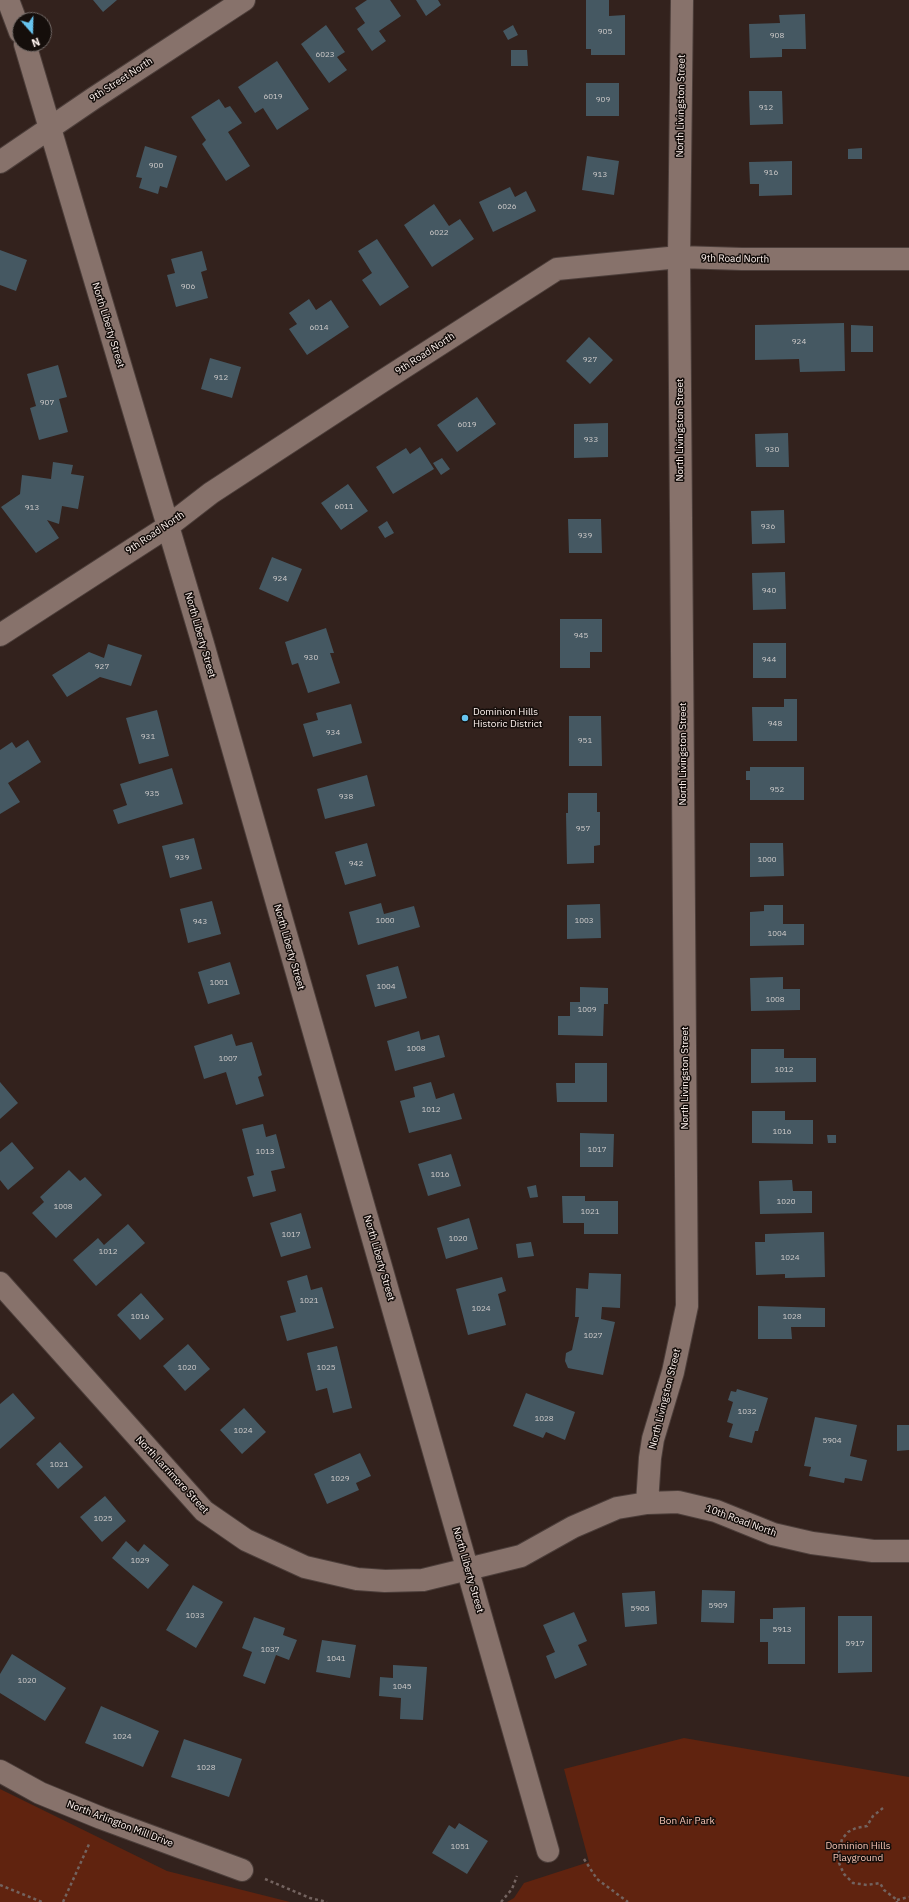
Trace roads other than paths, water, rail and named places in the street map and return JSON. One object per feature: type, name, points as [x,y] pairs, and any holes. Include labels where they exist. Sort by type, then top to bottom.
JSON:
[{"type":"street","points":[[8,0],[12,12]]},
{"type":"street","name":"9th Street North","points":[[0,162],[94,98],[244,0]]},
{"type":"street","name":"North Livingston Street","points":[[647,1503],[650,1458],[653,1439],[673,1372],[687,1306],[679,257],[682,0]]},
{"type":"street","name":"North Liberty Street","points":[[27,52],[167,526],[439,1465],[467,1570],[485,1628],[548,1851]]},
{"type":"street","name":"9th Road North","points":[[0,635],[167,526],[218,489],[557,269],[679,257],[742,259],[909,259]]},
{"type":"street","name":"North Larrimore Street","points":[[0,1283],[196,1504],[222,1525],[242,1538],[275,1555],[305,1567],[357,1579],[385,1581],[416,1580],[467,1570]]},
{"type":"street","name":"10th Road North","points":[[467,1570],[521,1556],[573,1527],[617,1508],[647,1503],[678,1502],[696,1505],[716,1511],[773,1534],[812,1543],[868,1551],[909,1551]]},
{"type":"street","name":"North Arlington Mill Drive","points":[[0,1771],[40,1793],[101,1818],[242,1870]]},
{"type":"place","name":"Dominion Hills Historic District","points":[[465,718]]},
{"type":"park label","name":"Bon Air Park","points":[[687,1821]]},
{"type":"park label","name":"Dominion Hills Playground","points":[[858,1852]]}]
